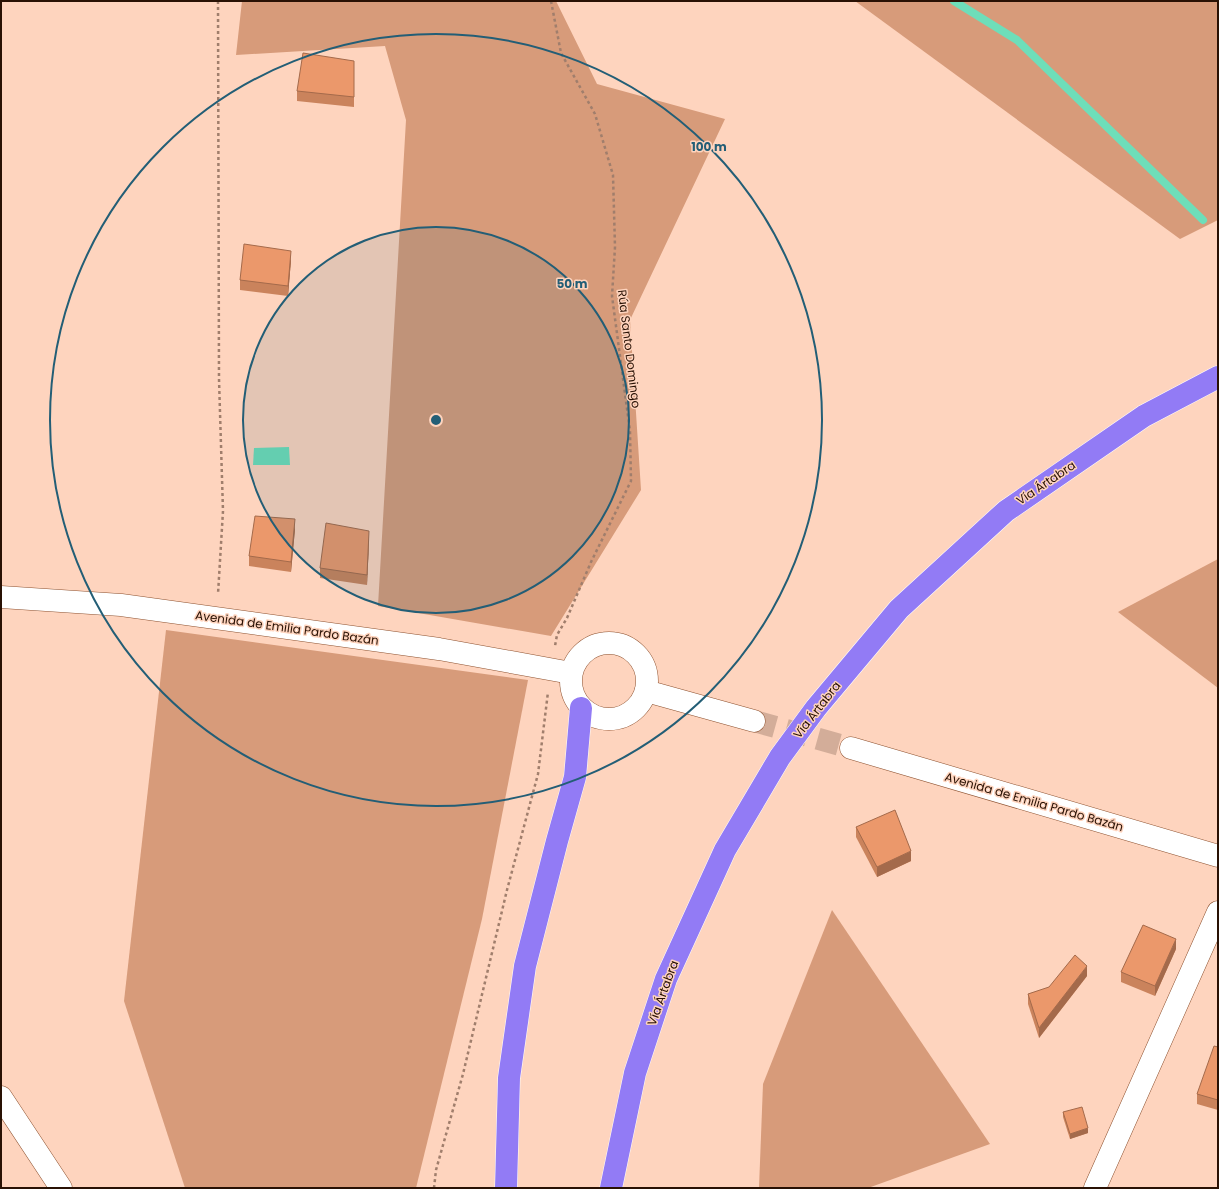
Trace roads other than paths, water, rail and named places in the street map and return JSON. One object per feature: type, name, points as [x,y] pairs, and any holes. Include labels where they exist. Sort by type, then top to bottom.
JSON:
[{"type":"highway","name":"Vía Ártabra","points":[[611,1188],[635,1073],[666,979],[725,850],[780,757],[816,708],[899,609],[1006,511],[1144,416],[1218,377]]},
{"type":"highway","points":[[506,1188],[509,1078],[525,966],[557,841],[576,777],[581,708]]},
{"type":"street","name":"Avenida de Emilia Pardo Bazán","points":[[1,597],[121,605],[439,649],[561,671]]},
{"type":"street","points":[[606,642],[618,643],[630,648],[639,656],[645,666],[648,679],[646,691],[640,703],[631,712],[619,718],[605,719],[592,716],[581,708],[574,698],[570,685],[561,671],[575,661],[583,651],[594,645],[606,642]]},
{"type":"street","points":[[646,691],[754,721]]},
{"type":"street","name":"Avenida de Emilia Pardo Bazán","points":[[851,748],[1218,856]]},
{"type":"street","points":[[1095,1188],[1218,912]]},
{"type":"street","points":[[1,1097],[61,1188]]},
{"type":"waterway","points":[[954,1],[1017,40],[1203,220]]},
{"type":"tunnel","points":[[754,721],[851,748]]}]
